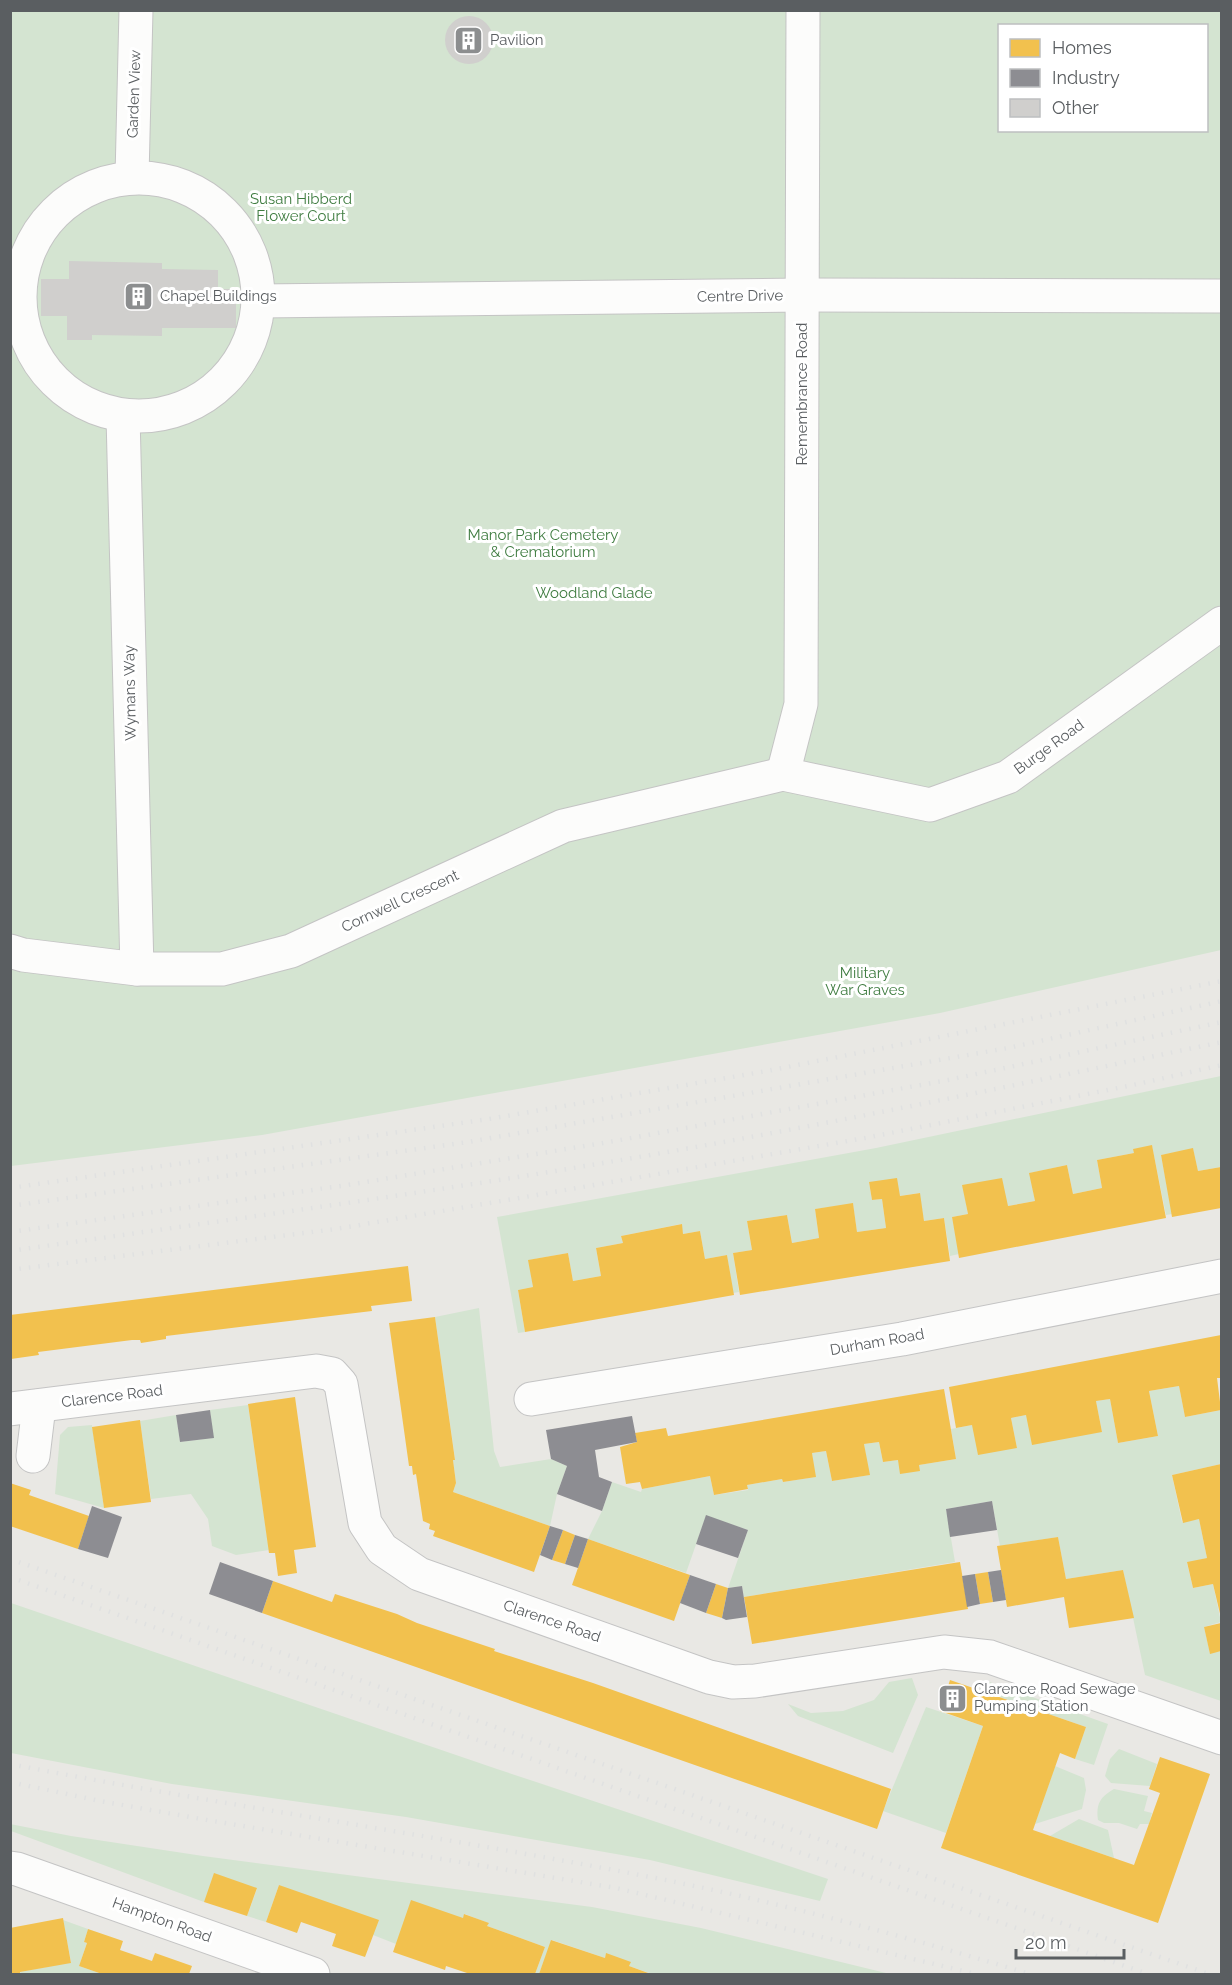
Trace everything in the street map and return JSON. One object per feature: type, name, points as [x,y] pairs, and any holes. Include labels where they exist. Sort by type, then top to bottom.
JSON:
[{"type":"street","name":"Garden View","points":[[132,177],[136,10]]},
{"type":"street","name":"Remembrance Road","points":[[783,774],[801,704],[803,10]]},
{"type":"street","points":[[132,177],[166,180],[198,192],[225,213],[245,240],[257,272],[259,301],[252,338],[237,367],[214,391],[187,407],[155,416],[123,416],[92,407],[63,390],[41,366],[26,338],[15,307],[22,268],[37,233],[62,204],[95,185],[132,177]]},
{"type":"street","name":"Centre Drive","points":[[259,301],[802,295],[1221,296]]},
{"type":"street","name":"Wymans Way","points":[[123,416],[137,969]]},
{"type":"street","name":"Burge Road","points":[[783,774],[930,804],[941,801],[1008,777],[1221,623]]},
{"type":"street","name":"Cornwell Crescent","points":[[10,951],[23,955],[137,969],[222,969],[291,951],[562,826],[783,774]]},
{"type":"street","name":"Durham Road","points":[[531,1399],[902,1339],[1221,1276]]},
{"type":"street","name":"Clarence Road","points":[[25,1407],[316,1371],[332,1374],[341,1384],[365,1523],[382,1549],[419,1574],[709,1677],[733,1682],[755,1681],[944,1652],[990,1657],[1221,1738]]},
{"type":"street","points":[[25,1407],[33,1456]]},
{"type":"street","name":"Hampton Road","points":[[10,1868],[87,1893],[313,1974]]},
{"type":"green space","name":"Manor Park Cemetery & Crematorium","points":[[10,11],[1221,11],[1221,950],[940,1013],[262,1135],[11,1166]]},
{"type":"green space","points":[[1221,1076],[1221,1167],[1198,1171],[1193,1149],[1161,1155],[1172,1214],[1166,1215],[1152,1146],[1134,1149],[1134,1153],[1097,1160],[1102,1188],[1073,1194],[1067,1165],[1030,1173],[1035,1201],[1008,1206],[963,1186],[968,1214],[952,1217],[959,1254],[950,1256],[944,1218],[924,1221],[919,1193],[900,1196],[869,1182],[872,1200],[882,1199],[886,1228],[857,1232],[853,1204],[815,1209],[819,1238],[792,1243],[787,1215],[747,1221],[752,1250],[733,1253],[739,1292],[733,1293],[727,1255],[705,1259],[700,1231],[683,1234],[681,1224],[621,1236],[623,1243],[596,1248],[601,1276],[573,1281],[568,1253],[529,1260],[533,1287],[518,1290],[525,1332],[518,1333],[497,1217],[876,1148]]},
{"type":"green space","points":[[479,1308],[494,1451],[500,1467],[551,1459],[567,1466],[557,1494],[550,1526],[453,1492],[456,1483],[453,1460],[455,1459],[435,1317]]},
{"type":"green space","points":[[1179,1386],[1185,1417],[1221,1410],[1221,1464],[1172,1475],[1182,1522],[1199,1519],[1207,1558],[1187,1563],[1193,1588],[1213,1584],[1221,1622],[1204,1627],[1210,1653],[1221,1651],[1221,1701],[1145,1675],[1123,1570],[1066,1579],[1058,1537],[1000,1546],[992,1501],[946,1509],[955,1562],[744,1597],[742,1586],[728,1588],[748,1530],[706,1516],[686,1573],[588,1539],[602,1511],[612,1482],[641,1492],[642,1489],[710,1476],[714,1495],[748,1490],[747,1485],[782,1479],[783,1482],[815,1477],[812,1453],[826,1451],[832,1481],[869,1475],[864,1444],[879,1442],[883,1462],[898,1460],[919,1465],[956,1459],[951,1429],[972,1425],[1017,1448],[1011,1418],[1026,1415],[1102,1432],[1096,1401],[1110,1399],[1118,1443],[1158,1436],[1149,1391]]},
{"type":"green space","points":[[248,1405],[269,1550],[236,1555],[212,1546],[208,1519],[191,1494],[151,1499],[140,1421],[176,1415],[180,1442],[213,1438],[210,1410]]},
{"type":"green space","points":[[92,1425],[104,1508],[55,1494],[60,1435],[68,1427]]},
{"type":"green space","points":[[11,1603],[828,1879],[820,1901],[650,1860],[406,1817],[172,1784],[11,1753]]},
{"type":"green space","points":[[912,1678],[918,1695],[893,1753],[798,1716],[788,1704],[811,1713],[843,1711],[874,1700],[889,1682]]},
{"type":"green space","points":[[984,1680],[1108,1724],[1094,1765],[1075,1759],[1086,1727],[980,1690]]},
{"type":"green space","points":[[926,1707],[983,1726],[946,1833],[883,1811]]},
{"type":"green space","points":[[1119,1749],[1157,1764],[1150,1786],[1111,1783],[1105,1776],[1110,1759]]},
{"type":"green space","points":[[1055,1766],[1084,1778],[1086,1790],[1082,1809],[1035,1824]]},
{"type":"green space","points":[[1114,1789],[1148,1796],[1144,1811],[1152,1813],[1149,1824],[1140,1824],[1137,1829],[1098,1820],[1100,1801]]},
{"type":"green space","points":[[1079,1819],[1108,1830],[1114,1858],[1050,1836]]},
{"type":"green space","points":[[10,1824],[71,1836],[203,1856],[592,1907],[701,1928],[890,1974],[652,1974],[629,1966],[606,1954],[605,1958],[552,1940],[539,1974],[535,1974],[545,1947],[487,1926],[488,1923],[465,1914],[463,1918],[396,1944],[373,1935],[279,1885],[266,1922],[247,1916],[257,1889],[204,1902],[11,1831]]},
{"type":"green space","points":[[63,1920],[88,1929],[84,1942],[87,1943],[79,1966],[102,1974],[21,1974],[20,1972],[71,1962]]},
{"type":"building: Homes","points":[[1152,1145],[1166,1218],[959,1258],[952,1217],[968,1214],[962,1185],[1002,1178],[1008,1206],[1035,1201],[1029,1173],[1067,1165],[1073,1194],[1102,1188],[1097,1160],[1134,1153],[1133,1149]]},
{"type":"building: Homes","points":[[1193,1148],[1198,1171],[1221,1167],[1221,1208],[1172,1217],[1161,1155]]},
{"type":"building: Homes","points":[[897,1178],[900,1196],[920,1193],[924,1221],[944,1218],[950,1261],[740,1295],[733,1253],[752,1250],[747,1221],[787,1215],[792,1243],[819,1238],[815,1209],[853,1203],[857,1232],[886,1228],[882,1199],[872,1200],[869,1182]]},
{"type":"building: Homes","points":[[682,1224],[683,1234],[700,1231],[705,1259],[727,1255],[734,1295],[525,1332],[518,1290],[533,1287],[528,1260],[568,1253],[573,1281],[601,1276],[596,1248],[623,1243],[621,1236]]},
{"type":"building: Homes","points":[[408,1266],[412,1301],[371,1306],[372,1311],[166,1336],[166,1339],[141,1343],[140,1340],[132,1340],[38,1352],[39,1355],[11,1359],[10,1356],[10,1315]]},
{"type":"building: Homes","points":[[435,1317],[455,1460],[453,1460],[456,1483],[453,1492],[550,1526],[534,1572],[433,1536],[435,1531],[429,1529],[430,1524],[423,1521],[416,1474],[413,1475],[412,1466],[409,1466],[389,1323]]},
{"type":"building: Homes","points":[[1221,1335],[1221,1378],[1217,1378],[1221,1410],[1185,1417],[1179,1386],[1149,1391],[1158,1436],[1118,1443],[1110,1399],[1096,1401],[1102,1432],[1032,1445],[1026,1415],[1011,1418],[1017,1448],[978,1455],[972,1425],[956,1428],[949,1387]]},
{"type":"building: Homes","points":[[944,1389],[956,1459],[919,1465],[920,1471],[900,1474],[898,1460],[883,1462],[879,1442],[864,1444],[870,1475],[832,1481],[826,1451],[812,1453],[816,1477],[783,1482],[782,1479],[747,1485],[748,1489],[714,1495],[710,1476],[642,1489],[640,1482],[626,1484],[620,1447],[637,1442],[635,1433],[666,1428],[668,1436]]},
{"type":"building: Homes","points":[[295,1397],[316,1547],[294,1550],[297,1573],[278,1576],[275,1553],[269,1553],[248,1404]]},
{"type":"building: Homes","points":[[140,1420],[151,1502],[104,1508],[92,1427]]},
{"type":"building: Homes","points":[[1221,1464],[1221,1618],[1213,1584],[1193,1588],[1187,1562],[1207,1558],[1199,1519],[1183,1523],[1172,1475]]},
{"type":"building: Homes","points":[[10,1483],[31,1490],[29,1495],[89,1516],[78,1549],[10,1526]]},
{"type":"building: Homes","points":[[563,1530],[575,1535],[565,1564],[552,1560]]},
{"type":"building: Homes","points":[[1058,1537],[1066,1579],[1123,1570],[1134,1618],[1069,1628],[1064,1597],[1007,1607],[997,1546]]},
{"type":"building: Homes","points":[[588,1539],[690,1575],[674,1621],[572,1585]]},
{"type":"building: Homes","points":[[960,1562],[968,1609],[752,1644],[744,1597]]},
{"type":"building: Homes","points":[[988,1572],[993,1602],[980,1604],[975,1574]]},
{"type":"building: Homes","points":[[273,1581],[332,1602],[335,1594],[397,1614],[495,1649],[494,1651],[593,1683],[891,1789],[877,1829],[262,1613]]},
{"type":"building: Homes","points":[[716,1584],[728,1588],[722,1618],[706,1613]]},
{"type":"building: Homes","points":[[1221,1623],[1221,1651],[1210,1654],[1204,1627]]},
{"type":"building: Homes","points":[[950,1680],[1086,1727],[1075,1759],[1060,1753],[1033,1830],[1134,1865],[1160,1793],[1149,1789],[1160,1757],[1210,1774],[1158,1923],[941,1848],[983,1726],[940,1711]]},
{"type":"building: Homes","points":[[214,1873],[257,1888],[247,1916],[204,1902]]},
{"type":"building: Homes","points":[[279,1885],[379,1920],[365,1957],[332,1946],[336,1934],[301,1922],[297,1933],[266,1922]]},
{"type":"building: Homes","points":[[411,1900],[463,1918],[464,1914],[489,1923],[487,1926],[545,1947],[535,1974],[470,1974],[446,1966],[445,1970],[393,1952]]},
{"type":"building: Homes","points":[[63,1918],[71,1963],[10,1974],[10,1928]]},
{"type":"building: Homes","points":[[88,1929],[123,1941],[120,1950],[152,1961],[155,1953],[192,1966],[189,1974],[102,1974],[79,1966],[87,1943],[84,1942]]},
{"type":"building: Homes","points":[[551,1940],[605,1958],[606,1953],[631,1962],[629,1966],[651,1974],[539,1974]]},
{"type":"building: Industry","points":[[210,1410],[214,1438],[180,1442],[176,1415]]},
{"type":"building: Industry","points":[[632,1416],[637,1442],[595,1450],[599,1477],[612,1482],[602,1511],[557,1494],[567,1466],[551,1459],[546,1430]]},
{"type":"building: Industry","points":[[992,1501],[997,1530],[950,1537],[946,1509]]},
{"type":"building: Industry","points":[[92,1506],[122,1517],[108,1558],[78,1549]]},
{"type":"building: Industry","points":[[706,1515],[748,1530],[738,1558],[696,1544]]},
{"type":"building: Industry","points":[[550,1526],[563,1530],[552,1560],[540,1555]]},
{"type":"building: Industry","points":[[575,1535],[588,1539],[578,1568],[565,1564]]},
{"type":"building: Industry","points":[[220,1562],[273,1581],[262,1613],[209,1594]]},
{"type":"building: Industry","points":[[1001,1570],[1006,1600],[993,1602],[988,1572]]},
{"type":"building: Industry","points":[[975,1574],[980,1604],[967,1607],[962,1576]]},
{"type":"building: Industry","points":[[690,1575],[716,1584],[706,1613],[680,1603]]},
{"type":"building: Industry","points":[[742,1586],[747,1617],[726,1620],[722,1618],[728,1588]]},
{"type":"building: Other","name":"Pavilion","points":[[469,16],[486,23],[493,40],[486,57],[469,64],[452,57],[445,40],[452,23]]},
{"type":"building: Other","name":"Chapel Buildings","points":[[69,261],[162,263],[162,269],[218,270],[218,289],[236,289],[236,328],[162,328],[162,336],[92,335],[92,340],[67,340],[67,316],[41,316],[41,279],[69,279]]},
{"type":"railway","points":[[10,1188],[489,1119],[767,1071],[1222,981]]},
{"type":"railway","points":[[10,1206],[468,1142],[1008,1048],[1222,1001]]},
{"type":"railway","points":[[10,1232],[341,1186],[609,1142],[948,1080],[1222,1022]]},
{"type":"railway","points":[[10,1251],[389,1197],[691,1148],[1222,1042]]},
{"type":"railway","points":[[10,1270],[336,1229],[865,1138],[1222,1065]]},
{"type":"railway","points":[[10,1559],[1209,1974]]},
{"type":"railway","points":[[10,1577],[1148,1974]]},
{"type":"railway","points":[[10,1764],[566,1861],[694,1886],[839,1920],[1030,1974]]},
{"type":"railway","points":[[10,1782],[207,1820],[616,1888],[976,1974]]},
{"type":"place","name":"Pavilion","points":[[469,40]]},
{"type":"place","name":"Chapel Buildings","points":[[139,296]]},
{"type":"place","name":"Clarence Road Sewage Pumping Station","points":[[953,1698]]},
{"type":"park label","name":"Susan Hibberd Flower Court","points":[[301,208]]},
{"type":"park label","name":"Woodland Glade","points":[[594,593]]},
{"type":"park label","name":"Military War Graves","points":[[865,982]]}]
